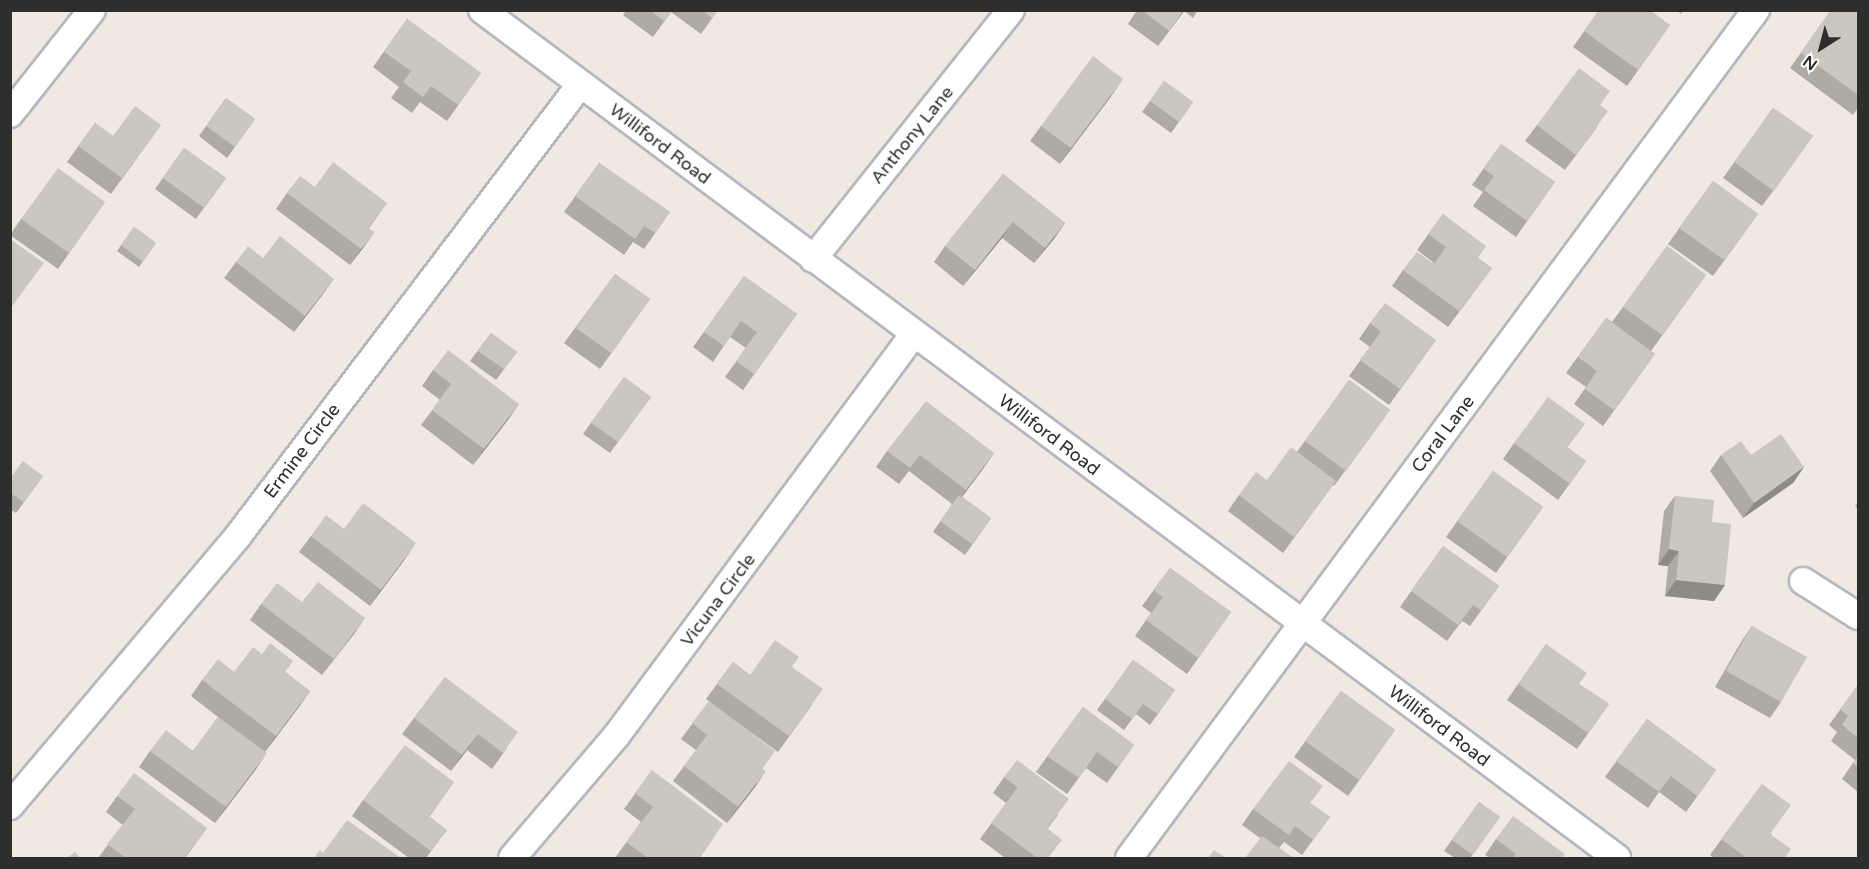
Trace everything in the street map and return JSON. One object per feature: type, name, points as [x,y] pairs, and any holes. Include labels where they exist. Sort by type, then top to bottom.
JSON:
[{"type":"street","points":[[10,114],[92,10]]},
{"type":"street","name":"Williford Road","points":[[482,10],[1617,858]]},
{"type":"street","name":"Anthony Lane","points":[[813,259],[1011,10]]},
{"type":"street","name":"Coral Lane","points":[[1129,858],[1756,10]]},
{"type":"street","name":"Ermine Circle","points":[[10,806],[238,537],[580,85]]},
{"type":"street","name":"Vicuna Circle","points":[[512,858],[617,735],[914,334]]},
{"type":"street","points":[[1803,581],[1858,616]]},
{"type":"building","points":[[650,10],[672,10],[664,21]]},
{"type":"building","points":[[702,10],[718,10],[712,18]]},
{"type":"building","points":[[1142,10],[1184,10],[1169,31]]},
{"type":"building","points":[[1599,10],[1650,10],[1670,25],[1638,70],[1584,31]]},
{"type":"building","points":[[1831,10],[1853,10],[1858,14],[1858,95],[1801,53]]},
{"type":"building","points":[[407,19],[481,73],[458,105],[431,86],[423,97],[403,82],[411,71],[384,52]]},
{"type":"building","points":[[1093,56],[1123,79],[1071,148],[1041,126]]},
{"type":"building","points":[[1579,68],[1610,91],[1600,105],[1608,111],[1576,155],[1537,125]]},
{"type":"building","points":[[1164,81],[1193,102],[1179,122],[1150,101]]},
{"type":"building","points":[[226,98],[255,119],[235,147],[206,126]]},
{"type":"building","points":[[135,106],[161,125],[122,178],[78,146],[95,123],[113,136]]},
{"type":"building","points":[[1773,108],[1813,136],[1774,191],[1734,162]]},
{"type":"building","points":[[1501,144],[1555,182],[1527,221],[1484,190],[1494,176],[1484,169]]},
{"type":"building","points":[[184,148],[226,178],[204,208],[163,178]]},
{"type":"building","points":[[333,162],[387,203],[368,228],[375,232],[361,249],[287,193],[300,176],[315,187]]},
{"type":"building","points":[[599,163],[670,212],[655,233],[644,226],[635,239],[575,196]]},
{"type":"building","points":[[58,168],[105,202],[69,253],[21,219]]},
{"type":"building","points":[[1003,174],[1065,223],[1045,248],[1013,222],[975,270],[945,246]]},
{"type":"building","points":[[1713,181],[1758,214],[1724,260],[1679,228]]},
{"type":"building","points":[[1443,214],[1486,246],[1478,258],[1492,268],[1459,311],[1403,270],[1417,252],[1434,264],[1446,247],[1428,234]]},
{"type":"building","points":[[134,227],[156,243],[143,262],[121,245]]},
{"type":"building","points":[[280,236],[334,279],[305,316],[236,262],[248,246],[263,258]]},
{"type":"building","points":[[10,239],[44,263],[10,309]]},
{"type":"building","points":[[1667,246],[1706,275],[1662,335],[1623,307]]},
{"type":"building","points":[[615,274],[650,299],[611,353],[576,328]]},
{"type":"building","points":[[744,276],[797,314],[754,374],[736,361],[757,332],[741,321],[724,346],[704,332]]},
{"type":"building","points":[[1385,303],[1436,340],[1400,389],[1360,360],[1381,332],[1370,323]]},
{"type":"building","points":[[1606,318],[1655,354],[1614,410],[1585,389],[1597,371],[1578,357]]},
{"type":"building","points":[[491,333],[517,352],[504,369],[478,351]]},
{"type":"building","points":[[448,350],[519,404],[484,449],[432,410],[451,384],[433,370]]},
{"type":"building","points":[[624,377],[651,397],[618,442],[591,423]]},
{"type":"building","points":[[1349,380],[1390,410],[1346,471],[1305,441]]},
{"type":"building","points":[[1548,397],[1585,424],[1567,448],[1586,461],[1570,484],[1514,443]]},
{"type":"building","points":[[926,401],[994,453],[966,490],[920,455],[910,468],[887,451]]},
{"type":"building","points":[[1781,434],[1804,467],[1754,503],[1721,455],[1741,441],[1751,455]]},
{"type":"building","points":[[1291,447],[1336,481],[1294,537],[1239,495],[1256,472],[1267,480]]},
{"type":"building","points":[[23,461],[43,476],[24,502],[10,493],[10,478]]},
{"type":"building","points":[[1493,471],[1543,507],[1507,557],[1457,521]]},
{"type":"building","points":[[959,495],[991,518],[972,544],[940,521]]},
{"type":"building","points":[[1675,496],[1714,500],[1712,522],[1731,524],[1725,585],[1676,580],[1679,551],[1669,549]]},
{"type":"building","points":[[363,503],[416,543],[381,590],[311,536],[326,515],[344,529]]},
{"type":"building","points":[[1443,546],[1499,586],[1481,610],[1473,605],[1458,625],[1411,591]]},
{"type":"building","points":[[1170,568],[1231,612],[1198,658],[1146,620],[1163,597],[1153,590]]},
{"type":"building","points":[[318,582],[365,618],[334,659],[261,604],[277,583],[302,602]]},
{"type":"building","points":[[1752,626],[1807,657],[1781,702],[1726,671]]},
{"type":"building","points":[[775,640],[799,657],[792,667],[823,689],[789,736],[717,684],[733,662],[750,675]]},
{"type":"building","points":[[270,643],[293,661],[285,672],[310,691],[276,736],[202,680],[218,659],[234,672],[253,647],[262,654]]},
{"type":"building","points":[[1546,644],[1587,673],[1579,684],[1609,704],[1588,733],[1518,684]]},
{"type":"building","points":[[1133,660],[1175,690],[1158,714],[1143,704],[1132,719],[1105,699]]},
{"type":"building","points":[[445,677],[518,732],[503,753],[478,734],[462,755],[414,718]]},
{"type":"building","points":[[1858,685],[1858,738],[1842,725],[1848,716],[1840,709]]},
{"type":"building","points":[[1341,691],[1395,730],[1359,780],[1305,741]]},
{"type":"building","points":[[709,701],[775,751],[762,769],[766,771],[738,807],[684,766],[707,735],[692,723]]},
{"type":"building","points":[[1083,707],[1134,745],[1118,767],[1097,752],[1079,778],[1047,756]]},
{"type":"building","points":[[218,717],[267,753],[226,807],[150,751],[166,730],[193,751]]},
{"type":"building","points":[[1647,719],[1716,770],[1697,796],[1671,776],[1659,792],[1616,761]]},
{"type":"building","points":[[405,745],[454,782],[429,816],[447,830],[431,851],[363,800]]},
{"type":"building","points":[[1858,756],[1858,767],[1853,763]]},
{"type":"building","points":[[1017,760],[1069,799],[1047,828],[1062,840],[1048,858],[1037,858],[991,823],[1018,787],[1004,777]]},
{"type":"building","points":[[1289,761],[1323,786],[1310,803],[1330,817],[1313,840],[1295,826],[1289,835],[1253,809]]},
{"type":"building","points":[[652,770],[723,824],[700,858],[648,858],[626,842],[653,807],[635,793]]},
{"type":"building","points":[[134,773],[207,828],[184,858],[126,858],[107,844],[135,809],[117,796]]},
{"type":"building","points":[[1762,784],[1791,805],[1770,834],[1791,849],[1785,858],[1747,858],[1721,839]]},
{"type":"building","points":[[1479,802],[1500,817],[1473,855],[1452,840]]},
{"type":"building","points":[[1513,816],[1565,854],[1562,858],[1513,858],[1516,854],[1496,839]]},
{"type":"building","points":[[347,820],[401,858],[314,858],[320,850],[323,853]]},
{"type":"building","points":[[1262,836],[1294,858],[1245,858]]},
{"type":"building","points":[[1214,850],[1226,858],[1208,858]]},
{"type":"building","points":[[75,852],[80,858],[67,858]]}]
